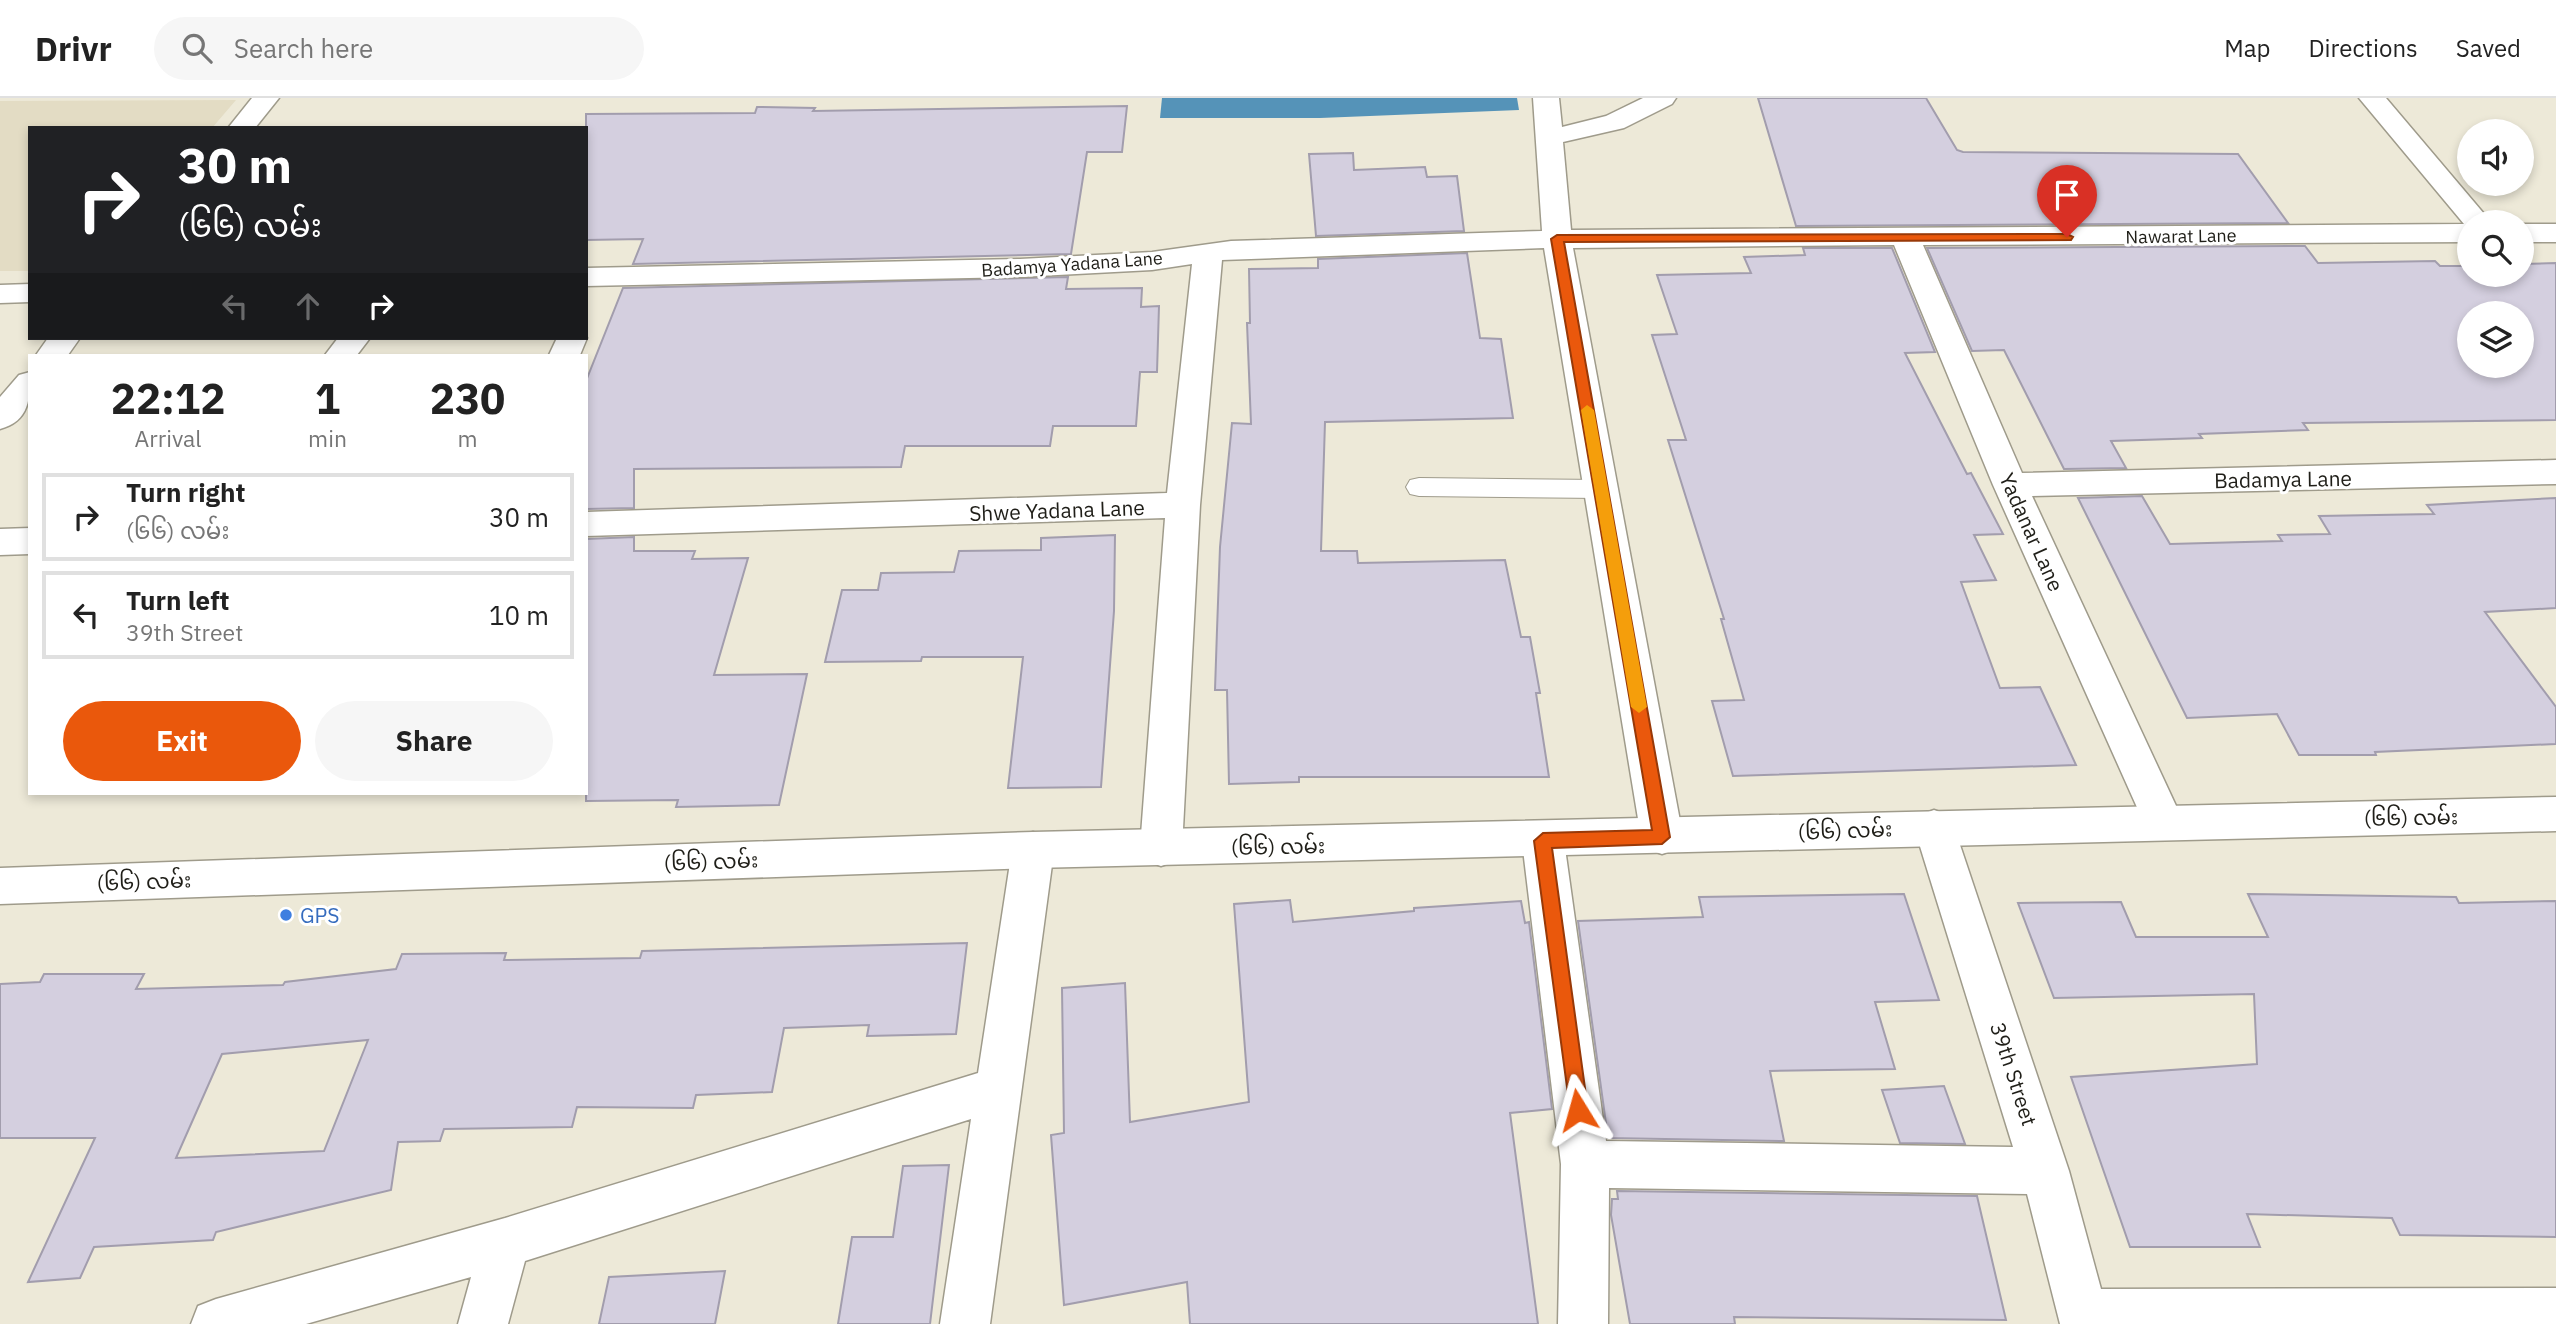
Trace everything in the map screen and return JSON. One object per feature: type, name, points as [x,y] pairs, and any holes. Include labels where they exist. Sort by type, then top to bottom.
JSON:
[{"type":"street","points":[[243,126],[267,98]]},
{"type":"street","points":[[1546,98],[1552,137],[1557,239],[1662,837]]},
{"type":"street","points":[[1552,137],[1615,122],[1663,98]]},
{"type":"street","points":[[2372,98],[2467,210]]},
{"type":"street","name":"Nawarat Lane","points":[[1557,239],[1906,239],[2457,233]]},
{"type":"street","points":[[2534,233],[2556,233]]},
{"type":"street","name":"Badamya Yadana Lane","points":[[590,285],[1152,261],[1208,252],[1557,239]]},
{"type":"street","name":"Yadanar Lane","points":[[1906,239],[2010,485],[2164,823]]},
{"type":"street","points":[[1161,848],[1183,505],[1208,252]]},
{"type":"street","points":[[0,294],[28,293]]},
{"type":"street","points":[[52,354],[63,340]]},
{"type":"street","points":[[341,354],[353,340]]},
{"type":"street","points":[[0,418],[28,384]]},
{"type":"street","name":"Badamya Lane","points":[[2010,485],[2556,472]]},
{"type":"street","name":"Shwe Yadana Lane","points":[[588,524],[1183,505]]},
{"type":"street","points":[[0,542],[28,541]]},
{"type":"street","name":"(၆၆) လမ်း","points":[[0,886],[1033,850],[1543,841],[1934,827],[2556,814]]},
{"type":"street","name":"39th Street","points":[[1934,827],[2045,1171],[2084,1319]]},
{"type":"street","points":[[1543,841],[1585,1164],[1583,1324]]},
{"type":"street","points":[[965,1324],[1033,850]]},
{"type":"street","points":[[216,1324],[505,1243],[999,1088]]},
{"type":"street","points":[[1585,1164],[2045,1171]]},
{"type":"street","points":[[483,1324],[505,1243]]},
{"type":"street","points":[[2084,1319],[2556,1313]]},
{"type":"lane","points":[[1419,487],[1601,489]]},
{"type":"shaded area","points":[[236,100],[214,126],[28,126],[28,271],[0,271],[0,101]]},
{"type":"water","points":[[1162,98],[1517,98],[1519,110],[1320,118],[1160,118]]},
{"type":"building","points":[[1758,98],[1926,98],[1957,150],[1963,152],[2238,154],[2288,223],[1796,226]]},
{"type":"building","points":[[1127,106],[1122,152],[1087,152],[1071,254],[633,264],[643,239],[588,240],[586,114],[755,113],[757,107],[815,108],[813,111]]},
{"type":"building","points":[[1353,153],[1354,170],[1425,167],[1427,177],[1457,176],[1464,231],[1316,236],[1309,154]]},
{"type":"building","points":[[2305,246],[2318,263],[2435,261],[2440,266],[2457,266],[2457,287],[2534,287],[2534,264],[2556,263],[2556,420],[2303,423],[2308,430],[2111,441],[2126,468],[2064,469],[2004,350],[1972,351],[1927,248]]},
{"type":"building","points":[[1803,248],[1892,248],[1935,352],[1905,353],[1967,474],[1971,473],[2003,534],[1974,535],[1996,580],[1961,582],[2000,688],[2040,687],[2076,765],[1733,776],[1712,701],[1744,700],[1721,619],[1724,619],[1668,440],[1686,440],[1652,335],[1677,334],[1657,275],[1751,273],[1744,257],[1805,255]]},
{"type":"building","points":[[1467,253],[1480,338],[1501,339],[1513,418],[1325,422],[1321,551],[1357,551],[1358,563],[1505,560],[1521,637],[1530,637],[1540,693],[1536,693],[1549,777],[1299,777],[1299,782],[1229,784],[1227,690],[1215,690],[1220,547],[1232,423],[1251,424],[1247,323],[1250,323],[1249,269],[1318,268],[1318,259]]},
{"type":"building","points":[[1068,277],[1066,289],[1142,288],[1141,307],[1159,306],[1157,372],[1140,372],[1136,426],[1053,426],[1050,446],[905,446],[901,467],[634,469],[634,508],[588,509],[588,376],[623,288]]},
{"type":"building","points":[[2142,496],[2170,544],[2282,541],[2278,535],[2330,534],[2319,516],[2434,514],[2427,505],[2556,498],[2556,608],[2485,612],[2556,707],[2556,744],[2375,752],[2376,755],[2299,755],[2277,714],[2187,718],[2078,498]]},
{"type":"building","points":[[1115,535],[1114,611],[1101,787],[1008,788],[1023,657],[922,657],[921,661],[825,662],[842,590],[878,590],[881,573],[954,572],[959,551],[1041,550],[1041,538]]},
{"type":"building","points":[[634,537],[634,551],[695,551],[692,559],[748,558],[714,675],[807,674],[779,805],[676,807],[678,800],[586,801],[588,539]]},
{"type":"building","points":[[1904,894],[1939,1000],[1875,1002],[1895,1069],[1770,1071],[1784,1141],[1608,1138],[1578,921],[1703,917],[1699,897]]},
{"type":"building","points":[[2248,894],[2456,897],[2459,903],[2556,901],[2556,1237],[2400,1235],[2392,1218],[2247,1214],[2260,1247],[2130,1247],[2071,1077],[2257,1064],[2254,994],[2054,998],[2018,903],[2121,902],[2136,937],[2268,937]]},
{"type":"building","points":[[1290,900],[1293,922],[1414,911],[1414,908],[1521,901],[1525,923],[1529,922],[1552,1109],[1510,1113],[1538,1324],[1190,1324],[1187,1282],[1064,1305],[1051,1135],[1064,1133],[1062,988],[1125,983],[1130,1122],[1249,1102],[1234,904]]},
{"type":"building","points":[[967,943],[956,1034],[867,1036],[869,1025],[784,1028],[772,1092],[696,1095],[693,1108],[577,1107],[572,1127],[444,1129],[440,1141],[398,1142],[391,1190],[216,1232],[213,1240],[94,1247],[80,1278],[28,1282],[95,1138],[0,1138],[0,984],[40,982],[44,974],[144,974],[136,989],[283,985],[285,982],[396,969],[402,954],[506,953],[504,960],[640,958],[642,951]],"holes":[[[368,1040],[324,1151],[176,1158],[222,1054]]]},
{"type":"building","points":[[1944,1086],[1965,1144],[1900,1143],[1882,1090]]},
{"type":"building","points":[[949,1165],[930,1324],[838,1324],[852,1237],[893,1237],[903,1166]]},
{"type":"building","points":[[1617,1191],[1977,1196],[2006,1320],[1734,1317],[1735,1324],[1630,1324],[1611,1215],[1612,1199],[1618,1199]]},
{"type":"building","points":[[725,1271],[715,1324],[599,1324],[609,1277]]},
{"type":"slow traffic","points":[[1587,410],[1639,707]]},
{"type":"place","name":"GPS","points":[[286,915]]},
{"type":"route","points":[[1578,1110],[1543,841],[1662,837],[1557,239],[2067,237]]}]
